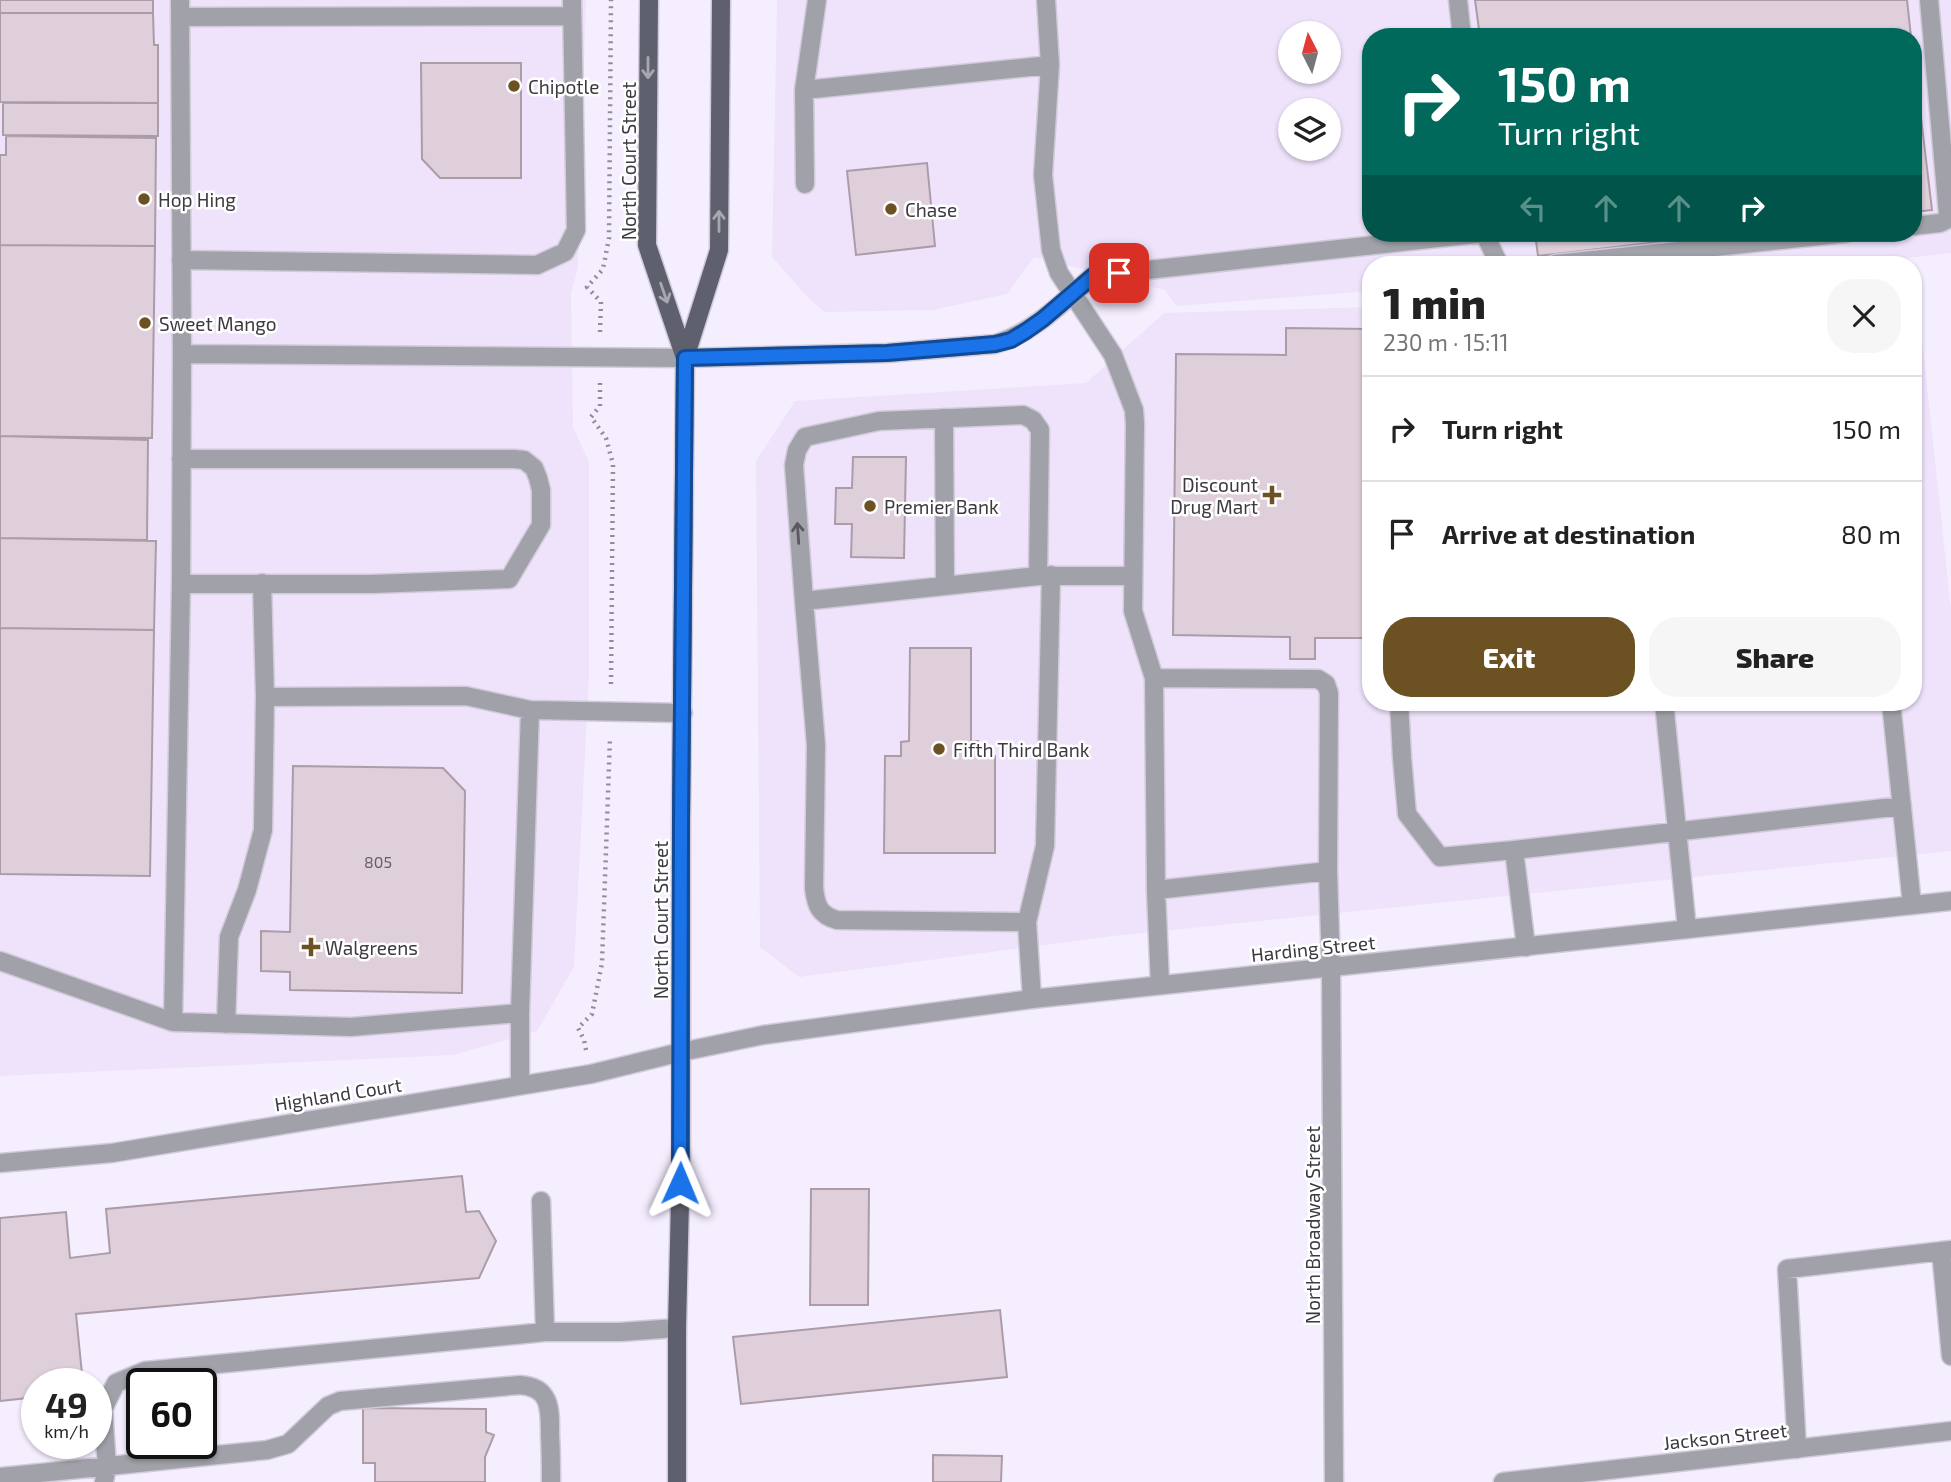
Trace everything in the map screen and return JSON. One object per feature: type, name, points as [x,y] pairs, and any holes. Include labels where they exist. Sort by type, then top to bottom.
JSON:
[{"type":"main road","name":"North Court Street","points":[[649,0],[647,245],[685,358]]},
{"type":"main road","name":"North Court Street","points":[[677,1482],[685,358],[719,250],[721,0]]},
{"type":"street","points":[[805,184],[804,90],[817,0]]},
{"type":"street","points":[[1046,0],[1050,65],[1043,175],[1051,250],[1059,273],[1113,355],[1133,410],[1133,611],[1154,678],[1156,890],[1160,985]]},
{"type":"street","points":[[1458,0],[1461,28]]},
{"type":"street","points":[[1922,225],[1940,223],[1946,220],[1948,214],[1929,0]]},
{"type":"street","points":[[173,1022],[181,584],[180,9],[572,8],[576,230],[565,252],[537,265],[181,260]]},
{"type":"street","points":[[804,90],[1050,65]]},
{"type":"street","points":[[182,354],[685,358],[887,353],[995,344],[1011,340],[1026,331],[1093,276],[1401,242]]},
{"type":"street","points":[[1630,256],[1762,242]]},
{"type":"street","points":[[1027,922],[837,920],[819,910],[814,888],[816,745],[794,466],[797,450],[805,437],[879,421],[1023,415],[1033,420],[1040,430],[1045,576],[1045,846],[1027,922],[1032,999]]},
{"type":"street","points":[[944,418],[945,585]]},
{"type":"street","points":[[181,459],[514,459],[524,460],[534,468],[541,490],[541,525],[509,579],[372,584],[181,584]]},
{"type":"street","points":[[804,601],[1045,576],[1133,576]]},
{"type":"street","points":[[226,1024],[229,937],[247,890],[263,830],[265,697],[262,583]]},
{"type":"street","name":"North Broadway Street","points":[[1154,678],[1318,679],[1326,684],[1329,692],[1328,871],[1334,1482]]},
{"type":"street","points":[[265,697],[466,696],[530,710],[682,713]]},
{"type":"street","points":[[520,1085],[530,710]]},
{"type":"street","points":[[1399,711],[1408,814],[1440,857],[1902,806]]},
{"type":"street","points":[[1665,711],[1687,929]]},
{"type":"street","points":[[1892,711],[1912,905]]},
{"type":"street","points":[[1514,850],[1526,947]]},
{"type":"street","points":[[1156,890],[1328,871]]},
{"type":"street","name":"Harding Street","points":[[681,1052],[763,1035],[1032,999],[1951,901]]},
{"type":"street","points":[[0,961],[173,1022],[351,1027],[520,1013]]},
{"type":"street","name":"Highland Court","points":[[0,1163],[112,1153],[591,1074],[681,1052]]},
{"type":"street","points":[[541,1201],[545,1332]]},
{"type":"street","points":[[1797,1449],[1787,1269],[1946,1251],[1951,1356]]},
{"type":"street","points":[[105,1475],[103,1409],[117,1384],[145,1371],[545,1332],[620,1332],[677,1328]]},
{"type":"street","points":[[0,1477],[105,1475],[267,1450],[288,1444],[328,1406],[340,1401],[520,1385],[540,1391],[548,1403],[551,1482]]},
{"type":"street","name":"Jackson Street","points":[[1503,1482],[1951,1431]]},
{"type":"path","points":[[591,1074],[584,1040],[578,1028],[592,1014],[602,963],[611,711],[612,464],[606,438],[591,417],[600,406],[601,302],[587,286],[603,269],[609,238],[611,0]]},
{"type":"shaded area","points":[[0,0],[586,0],[578,268],[571,294],[573,427],[589,462],[589,677],[574,967],[537,1031],[453,1055],[0,1076]]},
{"type":"shaded area","points":[[777,0],[1951,0],[1951,253],[1922,256],[1362,256],[1362,292],[1176,306],[1165,290],[1034,257],[1007,294],[933,310],[825,312],[809,299],[772,257]]},
{"type":"shaded area","points":[[1362,307],[1362,711],[1922,711],[1922,339],[1951,610],[1951,851],[1113,936],[799,977],[760,947],[756,461],[795,401],[1086,383],[1164,313]]},
{"type":"building","points":[[0,0],[153,0],[153,13],[0,13]]},
{"type":"building","points":[[1475,0],[1907,0],[1910,28],[1479,28]]},
{"type":"building","points":[[0,13],[153,13],[154,45],[158,45],[158,103],[0,102]]},
{"type":"building","points":[[421,63],[521,63],[521,178],[440,178],[422,159]]},
{"type":"building","points":[[3,103],[158,103],[158,136],[3,135]]},
{"type":"building","points":[[1922,126],[1932,210],[1922,211]]},
{"type":"building","points":[[6,136],[156,138],[155,246],[0,245],[0,155],[6,155]]},
{"type":"building","name":"Chase","points":[[927,163],[935,246],[856,255],[847,171]]},
{"type":"building","points":[[1536,242],[1658,242],[1538,256]]},
{"type":"building","points":[[0,245],[155,246],[152,438],[0,436]]},
{"type":"building","name":"Discount Drug Mart","points":[[1286,328],[1362,329],[1362,638],[1315,638],[1315,659],[1290,659],[1290,637],[1173,635],[1176,354],[1286,355]]},
{"type":"building","points":[[0,436],[148,440],[147,540],[0,538]]},
{"type":"building","name":"Premier Bank","points":[[853,457],[906,457],[904,558],[851,557],[852,524],[835,524],[836,488],[852,488]]},
{"type":"building","points":[[0,538],[156,541],[154,630],[0,628]]},
{"type":"building","points":[[0,628],[154,630],[150,876],[0,874]]},
{"type":"building","name":"Fifth Third Bank","points":[[910,648],[971,648],[971,741],[978,741],[978,756],[995,756],[995,853],[884,853],[885,756],[901,756],[901,742],[909,741]]},
{"type":"building","name":"Walgreens","points":[[293,766],[443,768],[465,791],[462,993],[290,990],[290,972],[261,971],[261,931],[290,932]]},
{"type":"building","points":[[462,1176],[466,1212],[479,1211],[496,1241],[479,1278],[76,1314],[81,1368],[21,1368],[21,1399],[0,1401],[0,1218],[66,1212],[70,1258],[110,1253],[106,1209]]},
{"type":"building","points":[[811,1189],[869,1189],[868,1305],[810,1305]]},
{"type":"building","points":[[1000,1310],[1007,1377],[741,1404],[733,1337]]},
{"type":"building","points":[[363,1408],[486,1409],[486,1432],[494,1435],[485,1457],[485,1482],[375,1482],[375,1463],[363,1463]]},
{"type":"building","points":[[933,1455],[1002,1456],[1001,1482],[933,1482]]},
{"type":"place","name":"Chipotle","points":[[514,86]]},
{"type":"place","name":"Hop Hing","points":[[144,199]]},
{"type":"place","name":"Chase","points":[[891,209]]},
{"type":"place","name":"Sweet Mango","points":[[145,323]]},
{"type":"place","name":"Discount Drug Mart","points":[[1272,495]]},
{"type":"place","name":"Premier Bank","points":[[870,506]]},
{"type":"place","name":"Fifth Third Bank","points":[[939,749]]},
{"type":"place","name":"Walgreens","points":[[311,947]]},
{"type":"route","points":[[680,1183],[685,358],[887,353],[995,344],[1011,340],[1026,331],[1093,276],[1119,273]]}]
